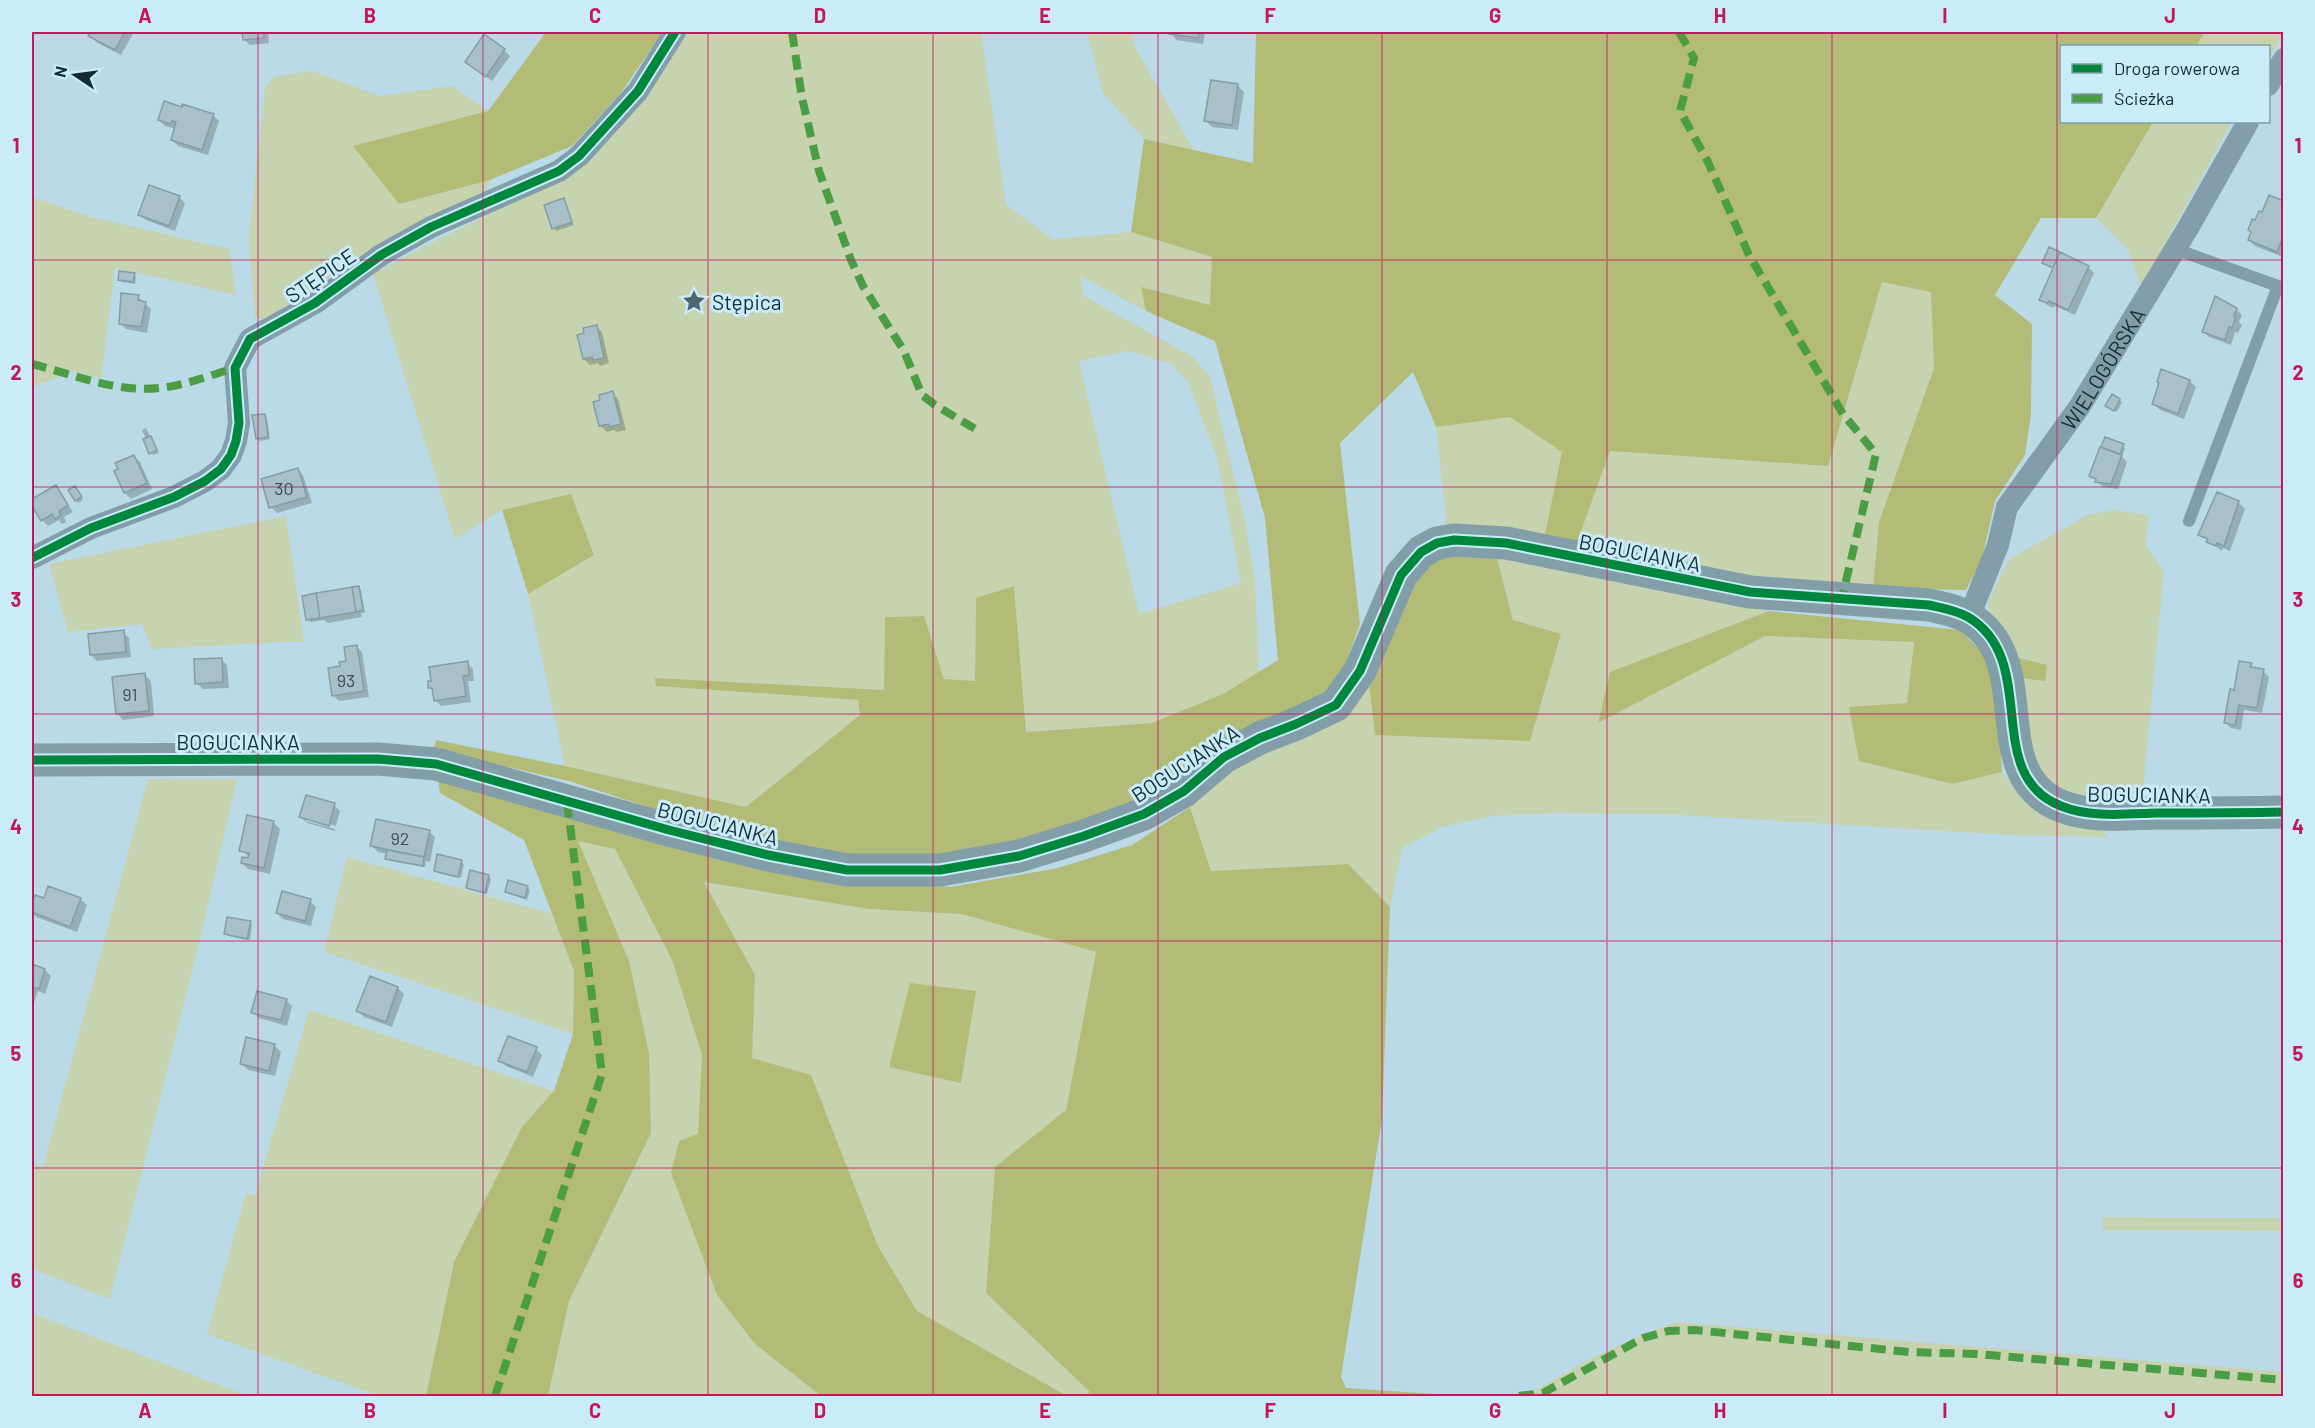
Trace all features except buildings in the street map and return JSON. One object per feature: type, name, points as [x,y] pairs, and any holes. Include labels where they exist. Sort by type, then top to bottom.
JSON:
[{"type":"street","name":"STĘPICE","points":[[32,558],[90,528],[174,497],[205,481],[221,469],[231,455],[236,441],[239,423],[235,368],[250,339],[315,303],[381,255],[431,227],[559,171],[579,156],[638,91],[675,32]]},
{"type":"street","points":[[2270,82],[2283,59]]},
{"type":"street","name":"WIELOGÓRSKA","points":[[1968,617],[1998,545],[2007,507],[2080,406],[2175,249],[2247,123]]},
{"type":"street","name":"BOGUCIANKA","points":[[32,760],[378,759],[436,764],[669,830],[768,855],[847,870],[939,870],[1019,856],[1144,814],[1184,791],[1224,757],[1260,738],[1336,705],[1360,671],[1401,575],[1421,552],[1437,543],[1455,540],[1506,543],[1750,592],[1929,605],[1956,611],[1968,617],[1989,635],[2003,660],[2011,693],[2013,728],[2019,760],[2027,782],[2040,795],[2060,806],[2078,811],[2108,814],[2283,812]]},
{"type":"lane","points":[[2175,249],[2278,286],[2189,521]]},
{"type":"green space","points":[[546,32],[663,32],[620,94],[572,146],[490,180],[399,204],[353,146],[488,111]]},
{"type":"green space","points":[[686,32],[981,32],[1006,205],[1053,239],[1131,232],[1212,257],[1211,305],[1141,287],[1146,311],[1080,276],[1084,296],[1193,357],[1210,377],[1246,526],[1255,583],[1259,672],[1223,694],[1152,723],[1025,732],[1014,586],[976,598],[975,681],[944,679],[924,616],[885,617],[885,690],[656,678],[656,686],[858,700],[860,715],[746,807],[565,766],[528,594],[594,555],[571,495],[502,510],[455,539],[373,274],[560,179]],"holes":[[[1128,351],[1172,364],[1189,384],[1217,458],[1241,583],[1139,614],[1079,361]]]},
{"type":"green space","points":[[1087,32],[1131,32],[1137,51],[1194,150],[1144,139],[1103,93]]},
{"type":"green space","points":[[1256,32],[2205,32],[2197,45],[2060,45],[2060,123],[2152,123],[2096,218],[2041,218],[1995,295],[2032,324],[2031,414],[2025,455],[1995,501],[1982,559],[1966,590],[1873,588],[1879,522],[1934,368],[1931,292],[1882,282],[1828,466],[1610,451],[1576,545],[1544,539],[1562,452],[1510,417],[1436,427],[1413,372],[1340,443],[1360,624],[1343,671],[1320,699],[1126,817],[948,861],[857,857],[763,845],[569,781],[433,750],[436,740],[565,766],[746,807],[860,715],[858,700],[656,686],[655,678],[884,690],[885,617],[924,616],[944,679],[975,681],[976,598],[1014,586],[1026,732],[1152,723],[1223,694],[1278,660],[1265,518],[1215,341],[1146,311],[1141,287],[1210,305],[1212,257],[1131,232],[1144,139],[1253,163]]},
{"type":"green space","points":[[2205,32],[2283,32],[2270,57],[2270,45],[2197,45]]},
{"type":"green space","points":[[312,71],[380,96],[452,86],[488,111],[354,146],[399,204],[490,180],[483,199],[270,320],[255,317],[249,238],[265,88],[275,76]]},
{"type":"green space","points":[[2152,123],[2231,123],[2141,287],[2128,250],[2096,218]]},
{"type":"green space","points":[[32,197],[91,217],[229,249],[236,295],[115,268],[101,378],[74,371],[32,387]]},
{"type":"green space","points":[[1882,282],[1931,292],[1934,368],[1879,522],[1873,588],[1750,578],[1576,545],[1610,451],[1828,466]]},
{"type":"green space","points":[[1510,416],[1563,452],[1544,539],[1447,526],[1436,427]]},
{"type":"green space","points":[[571,494],[594,555],[528,594],[502,510]]},
{"type":"green space","points":[[2115,510],[2149,515],[2146,545],[2164,571],[2142,799],[2078,800],[2062,794],[2028,757],[2014,657],[1990,618],[1988,602],[2008,560],[2087,515]]},
{"type":"green space","points":[[286,516],[304,641],[152,649],[142,624],[68,632],[49,564]]},
{"type":"green space","points":[[1462,553],[1497,558],[1513,620],[1561,634],[1530,741],[1375,735],[1369,683],[1402,597],[1436,559]]},
{"type":"green space","points":[[1497,558],[1769,611],[1611,672],[1598,723],[1765,636],[1914,642],[1907,703],[1953,784],[2002,772],[2021,794],[2099,827],[2108,837],[2011,835],[1663,814],[1554,813],[1491,816],[1442,827],[1402,848],[1390,907],[1348,864],[1211,871],[1190,807],[1254,752],[1369,683],[1513,620]]},
{"type":"green space","points":[[1769,611],[1960,630],[1991,661],[1996,688],[2002,772],[1953,784],[1859,761],[1849,707],[1907,703],[1914,642],[1765,636],[1598,723],[1610,672]]},
{"type":"green space","points":[[2014,657],[2047,665],[2045,681],[2020,678]]},
{"type":"green space","points":[[148,779],[237,779],[201,935],[110,1299],[32,1269],[32,1163],[43,1167]]},
{"type":"green space","points":[[438,779],[848,879],[951,887],[1058,868],[1132,845],[1190,807],[1211,871],[1348,864],[1390,907],[1382,1119],[1341,1377],[1346,1388],[1465,1396],[1223,1394],[1221,1396],[1084,1396],[1090,1392],[986,1293],[995,1167],[1066,1110],[1096,952],[962,914],[869,909],[704,882],[755,975],[752,1058],[811,1075],[878,1246],[917,1311],[1067,1396],[821,1396],[755,1344],[717,1295],[671,1173],[679,1141],[698,1134],[702,1055],[672,960],[615,849],[578,841],[629,961],[649,1053],[651,1133],[569,1301],[548,1396],[426,1396],[454,1262],[522,1127],[554,1091],[573,1034],[574,971],[524,840],[440,793]]},
{"type":"green space","points":[[577,841],[615,849],[672,960],[702,1055],[698,1135],[755,1344],[821,1396],[548,1396],[569,1301],[651,1133],[649,1053],[629,961]]},
{"type":"green space","points":[[347,857],[552,914],[574,971],[573,1034],[324,952]]},
{"type":"green space","points":[[703,882],[869,909],[962,914],[1096,952],[1066,1110],[995,1168],[986,1293],[1090,1392],[1084,1396],[1067,1396],[917,1311],[878,1246],[811,1076],[751,1059],[755,975]]},
{"type":"green space","points":[[910,983],[976,991],[961,1083],[889,1067]]},
{"type":"green space","points":[[309,1010],[554,1091],[522,1127],[454,1262],[426,1396],[379,1396],[207,1334],[246,1193],[255,1196]]},
{"type":"green space","points":[[2103,1217],[2279,1218],[2281,1231],[2103,1230]]},
{"type":"green space","points":[[32,1313],[248,1396],[32,1396]]},
{"type":"green space","points":[[1676,1322],[2283,1372],[2283,1396],[1526,1396],[1599,1355]]},
{"type":"marked path","points":[[792,32],[802,98],[819,171],[851,260],[863,286],[904,351],[922,395],[977,430]]},
{"type":"marked path","points":[[1679,32],[1694,58],[1680,111],[1708,162],[1749,255],[1843,414],[1876,454],[1842,598]]},
{"type":"marked path","points":[[32,364],[111,385],[143,389],[178,385],[235,368]]},
{"type":"marked path","points":[[495,1396],[602,1074],[567,802]]},
{"type":"marked path","points":[[1519,1396],[1543,1393],[1643,1338],[1668,1331],[1695,1330],[1909,1352],[1976,1354],[2284,1380]]},
{"type":"cycle path","points":[[32,558],[91,528],[174,497],[205,481],[221,469],[231,455],[236,441],[239,423],[235,368],[250,339],[315,303],[381,255],[431,227],[559,171],[579,156],[638,91],[675,32]]},
{"type":"cycle path","points":[[32,760],[378,759],[436,764],[669,830],[768,855],[847,870],[940,870],[1019,856],[1144,814],[1184,791],[1224,757],[1260,738],[1336,705],[1360,671],[1401,575],[1421,552],[1437,543],[1454,540],[1506,543],[1750,592],[1929,605],[1954,611],[1968,617],[1990,636],[2002,661],[2009,688],[2015,744],[2023,769],[2037,790],[2061,806],[2072,810],[2108,814],[2284,812]]},
{"type":"place","name":"Stępica","points":[[694,301]]}]
